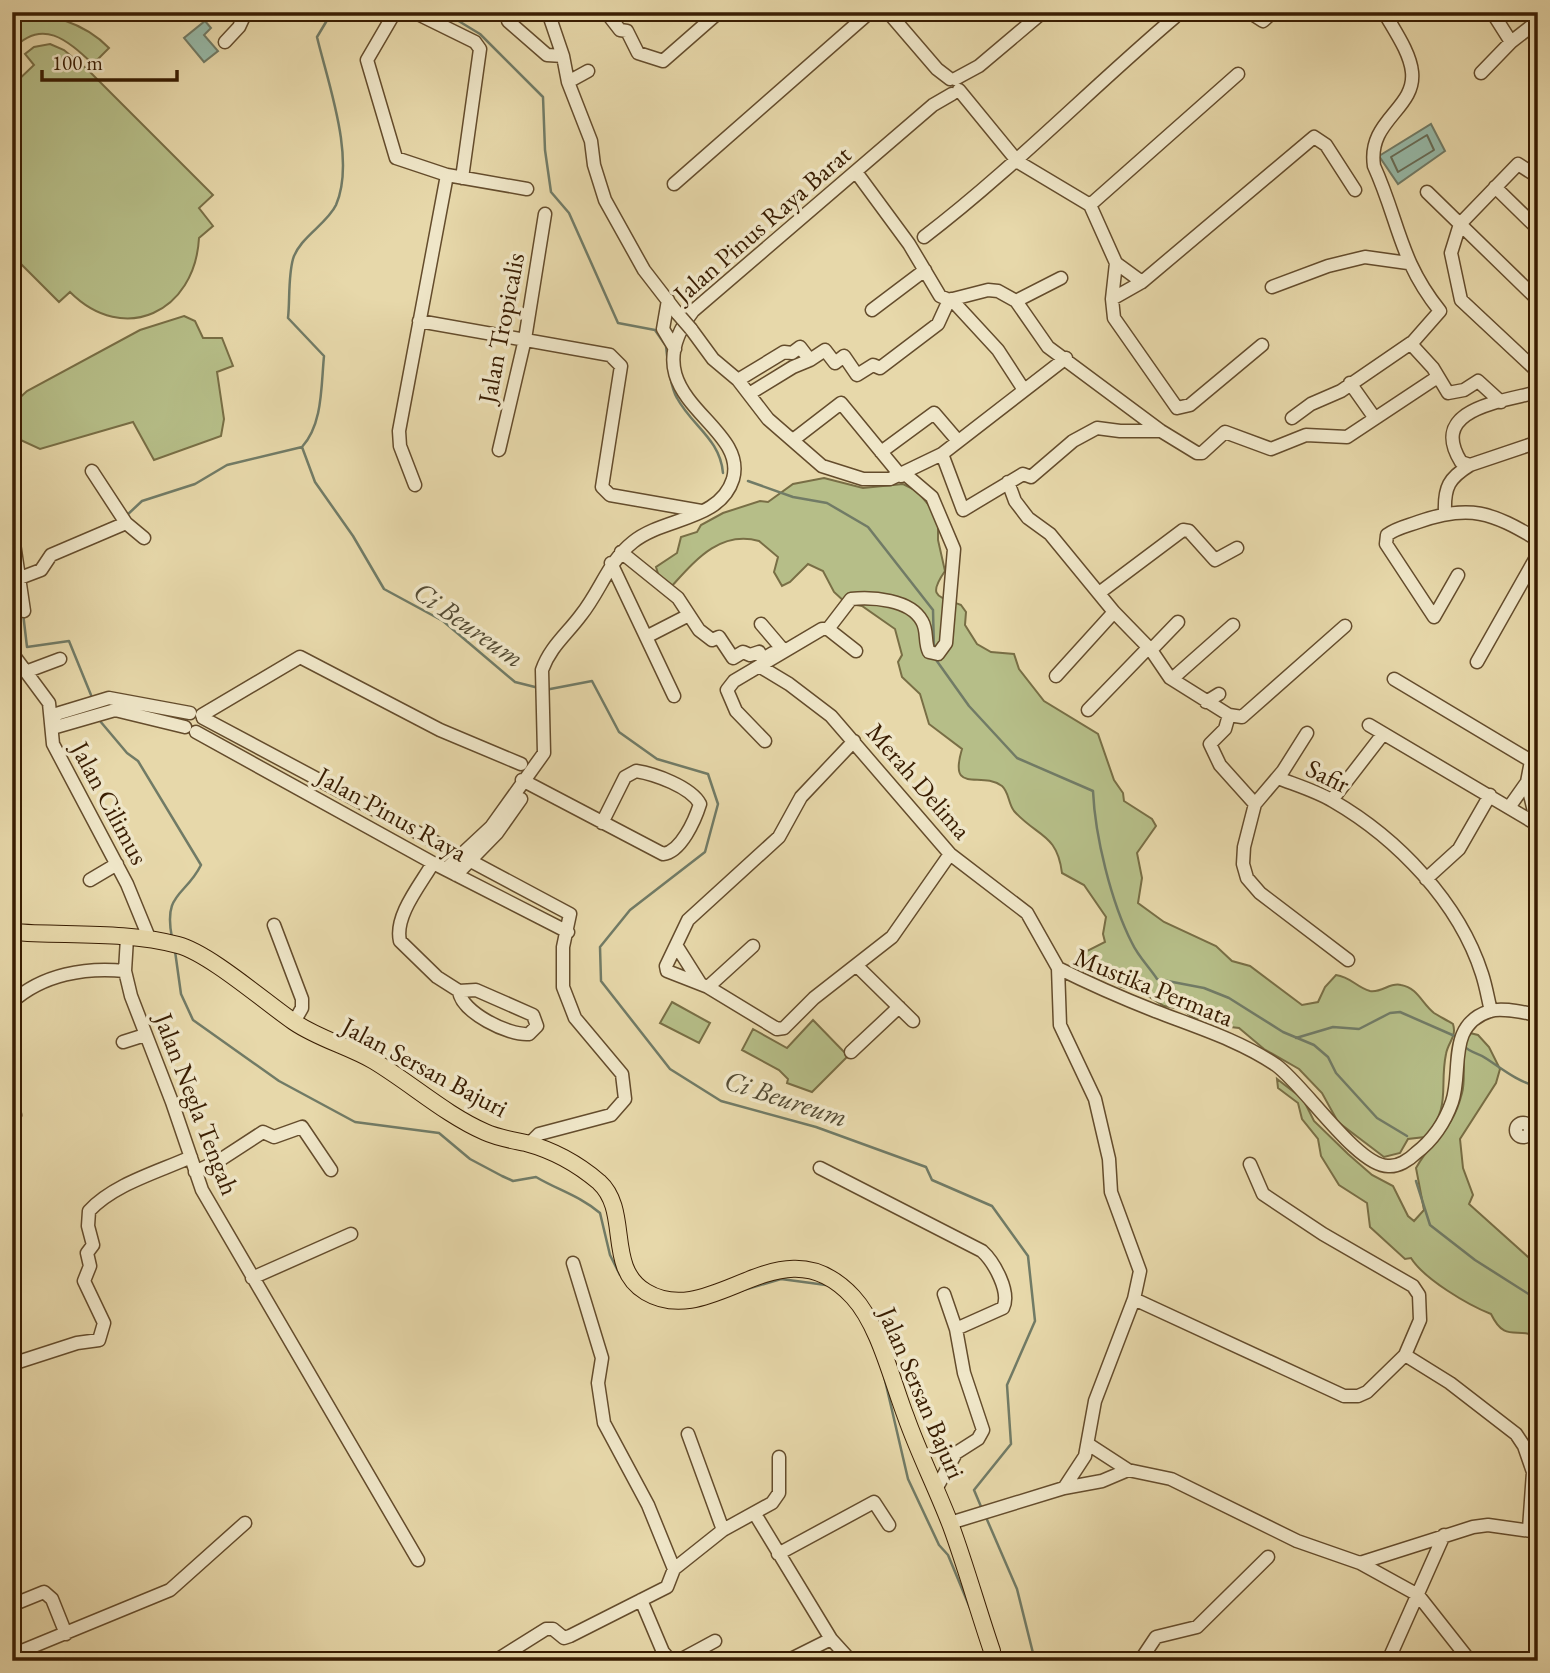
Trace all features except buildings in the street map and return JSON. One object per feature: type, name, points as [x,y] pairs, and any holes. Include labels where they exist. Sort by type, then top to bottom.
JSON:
[{"type":"main road","name":"Jalan Sersan Bajuri","points":[[12,932],[150,940],[191,950],[294,1022],[325,1041],[369,1058],[485,1132],[529,1144],[580,1167],[602,1185],[611,1198],[623,1265],[632,1281],[647,1293],[666,1300],[699,1297],[785,1268],[806,1269],[827,1275],[854,1298],[869,1320],[950,1525],[992,1651],[990,1661]]},
{"type":"street","points":[[225,42],[239,27],[246,12]]},
{"type":"street","points":[[395,12],[367,60],[391,146],[399,161],[447,175],[527,189]]},
{"type":"street","points":[[414,12],[475,42],[480,49],[462,178]]},
{"type":"street","points":[[508,12],[508,21],[547,55],[563,56]]},
{"type":"street","points":[[548,12],[563,56],[568,82],[591,141],[594,165],[605,200],[644,270],[713,359],[738,380],[768,419],[822,466],[849,476],[890,480],[903,475],[942,454],[1066,358]]},
{"type":"street","points":[[607,12],[620,30],[627,31],[638,53],[663,61],[719,12]]},
{"type":"street","points":[[674,184],[870,12]]},
{"type":"street","points":[[888,12],[1017,162],[1090,205],[1116,263],[1142,282]]},
{"type":"street","name":"Jalan Pinus Raya Barat","points":[[451,872],[491,827],[544,753],[542,670],[553,646],[583,613],[611,563],[621,552],[656,527],[704,512],[727,492],[733,476],[733,463],[720,437],[681,393],[674,373],[680,327],[693,311],[1043,12]]},
{"type":"street","points":[[1249,12],[1262,21],[1273,12]]},
{"type":"street","points":[[1292,418],[1411,343],[1440,311],[1428,297],[1408,263],[1373,160],[1374,145],[1385,120],[1405,101],[1412,84],[1412,71],[1403,46],[1384,12]]},
{"type":"street","points":[[1492,12],[1511,42]]},
{"type":"street","points":[[924,237],[1017,162],[1063,115],[1175,16]]},
{"type":"street","points":[[1481,73],[1511,42],[1538,21]]},
{"type":"street","points":[[568,82],[588,71]]},
{"type":"street","points":[[1090,205],[1238,74]]},
{"type":"street","points":[[1112,299],[1142,282],[1314,137],[1326,145],[1355,190]]},
{"type":"street","points":[[1538,177],[1518,164],[1460,224],[1451,249],[1461,300],[1538,372]]},
{"type":"street","points":[[856,172],[925,270],[940,296],[950,300],[998,350],[1024,390]]},
{"type":"street","points":[[415,485],[400,446],[399,431],[447,175]]},
{"type":"street","points":[[1495,187],[1538,229]]},
{"type":"street","points":[[1427,191],[1538,300]]},
{"type":"street","name":"Jalan Tropicalis","points":[[499,450],[525,339],[545,214]]},
{"type":"street","points":[[1272,288],[1328,266],[1364,257],[1408,263]]},
{"type":"street","points":[[1116,263],[1112,299],[1114,318],[1177,408],[1190,405],[1262,345]]},
{"type":"street","points":[[872,310],[925,270]]},
{"type":"street","points":[[1016,301],[1061,278]]},
{"type":"street","points":[[749,394],[825,350],[835,363],[846,357],[858,375],[873,365],[880,368],[938,324],[950,300],[988,290],[998,291],[1016,301],[1048,347],[1161,431],[1197,453],[1202,453],[1225,432],[1277,449],[1306,435],[1347,437],[1436,377]]},
{"type":"street","points":[[668,300],[663,329],[676,349]]},
{"type":"street","points":[[419,321],[610,355],[620,363],[601,482],[606,492],[704,512]]},
{"type":"street","points":[[1411,343],[1433,368],[1436,377],[1449,394],[1464,390],[1478,381],[1502,402]]},
{"type":"street","points":[[738,380],[784,352],[792,353],[800,347],[810,360]]},
{"type":"street","points":[[1350,383],[1374,417]]},
{"type":"street","points":[[1470,465],[1461,462],[1453,450],[1451,432],[1457,420],[1502,402],[1538,392]]},
{"type":"street","points":[[793,440],[841,403],[903,475],[932,496],[954,549],[946,643],[933,653],[922,619],[904,606],[893,602],[851,599],[828,629]]},
{"type":"street","points":[[881,452],[934,413],[957,441]]},
{"type":"street","points":[[942,454],[963,510],[1023,474],[1031,477],[1073,441],[1097,428],[1161,431]]},
{"type":"street","points":[[1445,512],[1446,485],[1451,477],[1470,465],[1538,442]]},
{"type":"street","points":[[92,471],[126,523],[144,538]]},
{"type":"street","points":[[1008,482],[1015,501],[1028,518],[1050,534],[1114,612],[1150,649],[1172,679],[1229,715],[1242,717],[1345,626]]},
{"type":"street","points":[[1458,575],[1434,617],[1385,540],[1394,530],[1445,512],[1476,511],[1520,529],[1538,540]]},
{"type":"street","points":[[16,580],[41,570],[51,555],[126,523]]},
{"type":"street","points":[[12,530],[16,580],[24,611]]},
{"type":"street","points":[[1099,593],[1184,530],[1188,531],[1214,561],[1237,548]]},
{"type":"street","points":[[621,552],[678,598],[699,630],[712,640],[719,637],[733,658],[743,652],[750,655],[759,652],[763,659],[822,629],[828,629],[856,651]]},
{"type":"street","points":[[1477,662],[1538,554]]},
{"type":"street","points":[[611,563],[674,696]]},
{"type":"street","points":[[1056,676],[1114,612]]},
{"type":"street","points":[[646,637],[685,617]]},
{"type":"street","points":[[1088,710],[1178,622]]},
{"type":"street","points":[[761,624],[783,650]]},
{"type":"street","points":[[1172,679],[1233,625]]},
{"type":"street","points":[[765,741],[736,711],[727,690],[734,681],[783,650]]},
{"type":"street","name":"Jalan Cilimus","points":[[12,653],[28,671],[49,703],[53,744],[117,864],[150,940]]},
{"type":"street","points":[[198,715],[204,725],[191,729],[184,719],[198,715],[300,657],[440,730],[521,764]]},
{"type":"street","points":[[28,671],[60,659]]},
{"type":"street","name":"Merah Delima","points":[[759,666],[817,704],[854,741],[950,854],[1027,914],[1058,968]]},
{"type":"street","points":[[1394,679],[1530,760],[1527,782],[1538,825]]},
{"type":"street","points":[[1206,702],[1219,694]]},
{"type":"street","name":"Jalan Pinus Raya","points":[[109,698],[198,715],[567,912],[569,926],[451,872],[191,729],[115,710],[56,727],[53,715],[109,698]]},
{"type":"street","points":[[1229,715],[1225,729],[1210,744],[1220,765],[1255,804]]},
{"type":"street","points":[[1369,725],[1490,794],[1538,825]]},
{"type":"street","points":[[1278,778],[1307,733]]},
{"type":"street","points":[[1332,800],[1383,734]]},
{"type":"street","points":[[854,741],[802,797],[779,837],[688,920],[666,966],[667,971],[704,985],[781,1029],[814,998],[858,967],[897,931],[950,854]]},
{"type":"street","points":[[284,780],[291,765]]},
{"type":"street","points":[[527,779],[602,824],[663,854],[679,844],[700,804],[695,796],[672,784],[636,771],[625,777],[602,824]]},
{"type":"street","name":"Safir","points":[[1348,960],[1260,893],[1247,878],[1242,864],[1255,804],[1278,778],[1332,800],[1384,836],[1426,879],[1468,942],[1483,975],[1491,1011]]},
{"type":"street","points":[[1510,806],[1527,782]]},
{"type":"street","points":[[324,802],[332,787]]},
{"type":"street","points":[[1426,879],[1459,849],[1490,794]]},
{"type":"street","points":[[431,839],[428,860],[404,913],[398,938],[438,977],[459,990],[476,990],[533,1015],[537,1026],[529,1034],[511,1032],[472,1010],[462,1001],[459,990]]},
{"type":"street","points":[[90,880],[117,864]]},
{"type":"street","points":[[274,925],[302,999],[302,1008],[294,1022]]},
{"type":"street","points":[[529,1144],[539,1134],[611,1115],[620,1107],[626,1094],[621,1074],[569,1007],[562,974],[563,947],[569,926]]},
{"type":"street","name":"Jalan Negla Tengah","points":[[127,938],[125,971],[145,1035],[195,1172],[252,1278],[418,1560]]},
{"type":"street","points":[[676,945],[704,985]]},
{"type":"street","points":[[704,985],[753,946]]},
{"type":"street","points":[[858,967],[913,1021]]},
{"type":"street","name":"Mustika Permata","points":[[1064,1488],[1085,1456],[1095,1401],[1134,1299],[1140,1267],[1111,1192],[1109,1159],[1095,1099],[1062,1030],[1058,968],[1219,1035],[1276,1065],[1308,1095],[1347,1140],[1377,1165],[1391,1167],[1418,1152],[1443,1123],[1456,1085],[1461,1035],[1491,1011]]},
{"type":"street","points":[[12,1002],[60,975],[78,970],[125,971]]},
{"type":"street","points":[[851,1052],[899,1007]]},
{"type":"street","points":[[1491,1011],[1538,1014]]},
{"type":"street","points":[[123,1042],[145,1035]]},
{"type":"street","points":[[195,1172],[220,1160],[263,1132],[274,1137],[302,1127],[331,1170]]},
{"type":"street","points":[[12,1364],[77,1343],[99,1340],[104,1323],[84,1281],[90,1266],[86,1253],[93,1245],[88,1226],[89,1211],[97,1202],[130,1184],[191,1157]]},
{"type":"street","points":[[1134,1299],[1344,1396],[1358,1396],[1367,1392],[1405,1354],[1420,1320],[1421,1304],[1413,1286],[1323,1234],[1263,1194],[1250,1164]]},
{"type":"street","points":[[820,1168],[988,1256],[1003,1288],[1005,1305],[956,1329]]},
{"type":"street","points":[[252,1278],[351,1234]]},
{"type":"street","points":[[573,1263],[602,1358],[598,1383],[604,1423],[648,1505],[674,1569]]},
{"type":"street","points":[[936,1489],[956,1453],[978,1439],[983,1430],[964,1373],[956,1329],[944,1294]]},
{"type":"street","points":[[1360,1563],[1444,1535],[1488,1525],[1533,1530],[1533,1472],[1524,1446],[1516,1434],[1450,1383],[1405,1354]]},
{"type":"street","points":[[688,1434],[723,1530]]},
{"type":"street","points":[[1088,1444],[1128,1471],[1171,1479],[1297,1541],[1360,1563],[1418,1595],[1470,1661]]},
{"type":"street","points":[[495,1661],[545,1629],[552,1629],[564,1637],[570,1636],[667,1587],[674,1569],[723,1530],[772,1503],[779,1493],[779,1457]]},
{"type":"street","points":[[950,1525],[1025,1503],[1064,1488],[1102,1481],[1128,1471]]},
{"type":"street","points":[[778,1554],[874,1502],[889,1525]]},
{"type":"street","points":[[755,1514],[831,1639],[851,1661]]},
{"type":"street","points":[[12,1655],[170,1590],[245,1523]]},
{"type":"street","points":[[1388,1661],[1444,1535]]},
{"type":"street","points":[[1140,1661],[1156,1637],[1197,1627],[1268,1557]]},
{"type":"street","points":[[12,1605],[44,1592],[52,1599],[66,1634]]},
{"type":"street","points":[[640,1600],[663,1652],[671,1661]]},
{"type":"street","points":[[787,1661],[831,1639]]},
{"type":"street","points":[[678,1661],[715,1641]]},
{"type":"green space","points":[[12,12],[64,20],[88,31],[109,48],[93,64],[64,40],[44,34],[23,40],[12,50]]},
{"type":"green space","points":[[50,44],[64,50],[88,70],[213,195],[199,208],[213,226],[199,238],[195,264],[185,285],[171,302],[153,313],[133,318],[112,317],[91,308],[70,292],[59,302],[12,255],[12,86],[34,65],[25,54],[34,47]]},
{"type":"green space","points":[[184,316],[195,321],[203,338],[222,338],[233,366],[217,372],[224,419],[221,436],[154,460],[133,422],[40,449],[12,436],[13,404],[27,391],[140,330]]},
{"type":"green space","points":[[824,478],[863,488],[903,484],[917,491],[938,516],[938,540],[945,571],[937,586],[938,594],[961,605],[966,612],[965,625],[977,644],[991,652],[1014,654],[1019,669],[1044,701],[1098,734],[1124,801],[1152,819],[1156,826],[1137,853],[1142,878],[1138,903],[1164,922],[1216,946],[1232,961],[1250,966],[1302,1005],[1318,1002],[1325,987],[1336,975],[1370,991],[1397,984],[1407,987],[1434,1013],[1453,1024],[1454,1032],[1444,1066],[1442,1106],[1439,1116],[1425,1137],[1408,1139],[1400,1153],[1384,1157],[1338,1122],[1322,1093],[1299,1069],[1264,1049],[1239,1028],[1222,1026],[1209,1017],[1194,1018],[1181,1009],[1164,1006],[1143,993],[1119,986],[1107,975],[1083,970],[1077,964],[1077,956],[1105,942],[1103,934],[1106,917],[1084,885],[1062,873],[1056,850],[1014,811],[1002,786],[963,777],[959,772],[962,749],[929,724],[920,694],[902,677],[898,662],[902,655],[895,629],[862,606],[846,603],[834,592],[823,571],[808,564],[790,582],[782,586],[774,572],[778,557],[759,541],[732,540],[708,551],[670,588],[662,587],[656,567],[677,553],[681,537],[697,532],[701,525],[723,513],[760,501],[768,502],[793,484]]},
{"type":"green space","points":[[672,1002],[710,1023],[699,1043],[660,1023]]},
{"type":"green space","points":[[813,1020],[848,1056],[812,1092],[787,1083],[788,1079],[779,1070],[742,1050],[753,1029],[787,1048]]},
{"type":"green space","points":[[1470,1033],[1478,1035],[1489,1047],[1500,1069],[1496,1083],[1460,1139],[1463,1168],[1473,1195],[1469,1204],[1538,1266],[1538,1338],[1502,1329],[1491,1314],[1436,1283],[1411,1258],[1405,1259],[1370,1227],[1367,1203],[1339,1185],[1321,1156],[1318,1139],[1302,1119],[1298,1103],[1278,1088],[1277,1079],[1303,1099],[1314,1121],[1348,1154],[1372,1175],[1393,1186],[1408,1216],[1414,1221],[1424,1210],[1416,1168],[1448,1126],[1458,1106],[1463,1086],[1465,1045]]},
{"type":"water","points":[[205,21],[211,28],[204,35],[218,51],[204,62],[184,38]]},
{"type":"water","points":[[1431,124],[1445,151],[1398,184],[1379,156]]},
{"type":"waterway","name":"Ci Beureum","points":[[332,12],[317,37],[342,144],[341,186],[332,212],[301,244],[291,266],[288,318],[324,356],[317,416],[309,438],[302,447],[315,482],[353,536],[384,589],[443,621],[515,682],[539,688]]},
{"type":"waterway","name":"Ci Beureum","points":[[450,12],[452,17],[480,34],[543,97],[545,150],[551,192],[569,213],[618,323],[655,330],[666,346],[668,364]]},
{"type":"waterway","name":"Ci Beureum","points":[[669,371],[675,395],[717,451],[723,473]]},
{"type":"waterway","points":[[126,516],[142,501],[195,484],[227,465],[302,447]]},
{"type":"waterway","points":[[748,481],[793,497],[827,503],[868,527],[933,610],[934,650]]},
{"type":"waterway","points":[[23,613],[27,647],[69,641],[91,695]]},
{"type":"waterway","points":[[934,657],[969,706],[1017,758],[1093,791],[1101,848],[1117,908],[1134,948],[1157,979],[1204,988],[1229,998],[1283,1032],[1314,1045],[1328,1057],[1336,1073],[1377,1118],[1407,1136]]},
{"type":"waterway","name":"Ci Beureum","points":[[545,690],[592,681],[619,732],[657,759],[708,774],[718,804],[705,852],[630,910],[600,947],[601,981],[670,1069],[721,1101],[816,1127],[926,1167],[932,1180],[992,1206],[1028,1256],[1035,1321],[1007,1385],[1011,1444],[974,1490],[982,1509]]},
{"type":"waterway","points":[[100,721],[127,753],[138,761],[201,865],[173,903],[170,912],[172,938]]},
{"type":"waterway","points":[[175,951],[181,994],[193,1020],[279,1081],[355,1122],[439,1133],[470,1159],[502,1176],[513,1181],[536,1177],[585,1202],[600,1213],[610,1255],[620,1275]]},
{"type":"waterway","points":[[1296,1038],[1333,1027],[1359,1029],[1390,1013],[1400,1012],[1457,1037]]},
{"type":"waterway","points":[[1463,1045],[1517,1079],[1538,1087]]},
{"type":"waterway","points":[[1416,1181],[1430,1225],[1475,1260],[1538,1300]]},
{"type":"waterway","points":[[737,1292],[781,1279],[826,1285]]},
{"type":"waterway","points":[[884,1376],[908,1479],[939,1545],[948,1555],[970,1608]]},
{"type":"waterway","name":"Ci Beureum","points":[[985,1515],[1017,1589],[1035,1661]]}]
